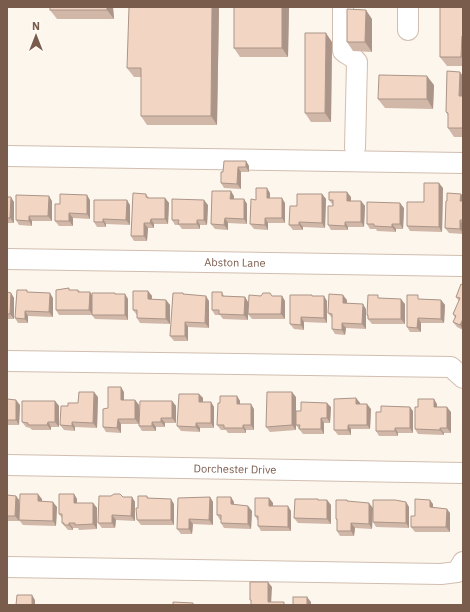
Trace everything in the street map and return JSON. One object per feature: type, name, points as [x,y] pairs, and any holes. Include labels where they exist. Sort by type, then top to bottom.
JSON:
[{"type":"street","points":[[343,7],[343,51],[354,57],[357,62],[355,148]]},
{"type":"street","points":[[408,7],[408,30]]},
{"type":"street","points":[[7,156],[463,163]]},
{"type":"street","name":"Abston Lane","points":[[7,260],[463,266]]},
{"type":"street","points":[[7,361],[450,367],[463,378]]},
{"type":"street","name":"Dorchester Drive","points":[[7,465],[463,473]]},
{"type":"street","points":[[7,567],[440,574],[456,572],[463,562]]},
{"type":"building","points":[[50,7],[107,7],[107,10],[50,10]]},
{"type":"building","points":[[129,7],[212,7],[211,116],[141,116],[141,68],[127,68]]},
{"type":"building","points":[[234,7],[282,7],[282,48],[234,48]]},
{"type":"building","points":[[440,7],[463,7],[461,57],[440,57]]},
{"type":"building","points":[[347,9],[366,10],[365,42],[347,42]]},
{"type":"building","points":[[305,33],[326,33],[325,113],[305,113]]},
{"type":"building","points":[[447,71],[460,72],[459,96],[463,96],[463,128],[448,128],[448,113],[446,112]]},
{"type":"building","points":[[379,75],[427,76],[427,99],[378,99]]},
{"type":"building","points":[[224,161],[246,161],[246,167],[238,167],[237,184],[221,183],[221,172],[223,172]]},
{"type":"building","points":[[424,183],[439,183],[439,227],[407,226],[407,202],[424,202]]},
{"type":"building","points":[[256,188],[267,188],[267,198],[282,198],[282,218],[265,218],[265,225],[250,224],[251,199],[256,200]]},
{"type":"building","points":[[212,191],[231,191],[230,199],[244,199],[244,219],[225,218],[224,225],[211,224]]},
{"type":"building","points":[[329,192],[347,192],[347,201],[361,201],[361,222],[345,222],[345,226],[328,225],[328,206],[333,206],[333,200],[329,200]]},
{"type":"building","points":[[133,193],[146,194],[146,197],[148,198],[165,198],[165,219],[151,219],[150,223],[144,223],[144,236],[131,236]]},
{"type":"building","points":[[447,193],[461,194],[460,201],[463,201],[463,220],[460,220],[460,229],[445,228]]},
{"type":"building","points":[[60,194],[87,195],[87,214],[69,213],[69,221],[55,221],[55,204],[60,204]]},
{"type":"building","points":[[297,194],[322,194],[322,223],[299,222],[299,225],[289,225],[290,206],[297,206]]},
{"type":"building","points":[[16,195],[49,196],[48,216],[29,216],[29,221],[16,220]]},
{"type":"building","points":[[7,197],[11,197],[10,218],[7,218]]},
{"type":"building","points":[[172,199],[204,200],[204,220],[197,220],[197,224],[178,224],[179,220],[172,220]]},
{"type":"building","points":[[94,200],[127,200],[126,220],[103,219],[103,222],[94,222]]},
{"type":"building","points":[[367,202],[400,203],[400,224],[392,224],[392,227],[367,224]]},
{"type":"building","points":[[461,284],[463,285],[463,319],[460,325],[453,322],[456,316],[453,314],[460,298],[456,297]]},
{"type":"building","points":[[69,288],[69,290],[78,290],[78,292],[90,292],[89,310],[56,310],[56,290]]},
{"type":"building","points":[[17,290],[50,293],[49,312],[25,311],[25,319],[15,318]]},
{"type":"building","points":[[133,291],[148,291],[148,299],[166,300],[166,319],[137,318],[137,310],[133,310]]},
{"type":"building","points":[[7,292],[11,293],[10,314],[7,314]]},
{"type":"building","points":[[212,292],[222,292],[222,296],[245,297],[244,315],[219,314],[219,310],[212,310]]},
{"type":"building","points":[[92,293],[125,294],[125,315],[92,315]]},
{"type":"building","points":[[173,293],[206,296],[205,323],[185,322],[185,336],[170,336]]},
{"type":"building","points":[[263,293],[270,293],[272,296],[282,296],[281,314],[248,314],[249,295],[261,296]]},
{"type":"building","points":[[329,294],[343,295],[343,303],[363,304],[362,324],[342,323],[342,330],[332,329],[332,314],[328,313]]},
{"type":"building","points":[[290,295],[324,296],[324,318],[301,317],[301,325],[290,324]]},
{"type":"building","points":[[368,295],[378,295],[378,298],[401,299],[401,319],[368,319]]},
{"type":"building","points":[[407,295],[418,295],[418,299],[441,300],[441,319],[418,318],[417,328],[407,327]]},
{"type":"building","points":[[108,387],[121,387],[121,400],[135,400],[135,419],[118,419],[117,428],[103,427],[103,409],[108,408]]},
{"type":"building","points":[[79,392],[94,392],[93,423],[72,422],[72,426],[60,425],[61,406],[68,406],[68,403],[78,403]]},
{"type":"building","points":[[267,392],[292,392],[292,425],[266,427]]},
{"type":"building","points":[[179,394],[199,394],[199,402],[211,402],[211,423],[196,423],[196,427],[177,426]]},
{"type":"building","points":[[220,396],[237,396],[237,404],[251,404],[251,425],[243,425],[243,428],[224,428],[224,425],[217,425],[218,403],[220,403]]},
{"type":"building","points":[[356,398],[356,404],[367,404],[367,425],[348,425],[348,430],[334,430],[334,399]]},
{"type":"building","points":[[7,399],[16,400],[16,420],[7,420]]},
{"type":"building","points":[[418,399],[434,399],[434,407],[447,407],[447,428],[440,428],[440,430],[415,429],[415,407],[418,407]]},
{"type":"building","points":[[22,401],[55,401],[55,422],[48,422],[47,425],[28,425],[28,423],[22,422]]},
{"type":"building","points":[[140,401],[172,401],[172,418],[161,418],[161,422],[152,422],[152,426],[139,426]]},
{"type":"building","points":[[301,402],[327,403],[327,418],[321,418],[321,429],[299,429],[300,425],[296,425],[296,411],[301,411]]},
{"type":"building","points":[[381,406],[410,407],[410,428],[395,428],[395,431],[376,431],[376,412],[381,412]]},
{"type":"building","points":[[20,494],[38,494],[38,501],[53,502],[53,521],[19,520]]},
{"type":"building","points":[[59,494],[74,494],[74,503],[93,503],[93,524],[75,525],[75,523],[69,523],[69,525],[64,525],[64,523],[62,523],[62,514],[59,514]]},
{"type":"building","points":[[114,494],[120,494],[123,497],[132,497],[131,516],[112,515],[112,523],[98,523],[99,496],[111,496]]},
{"type":"building","points":[[7,495],[16,496],[15,516],[7,516]]},
{"type":"building","points":[[138,496],[171,499],[171,520],[137,520],[136,508],[138,508]]},
{"type":"building","points":[[210,497],[209,520],[189,519],[189,529],[177,529],[178,498]]},
{"type":"building","points":[[217,497],[231,497],[231,504],[248,506],[248,524],[221,523],[221,515],[217,515]]},
{"type":"building","points":[[255,498],[269,498],[269,506],[288,506],[288,527],[258,526],[258,516],[255,516]]},
{"type":"building","points":[[295,499],[327,500],[327,519],[294,518]]},
{"type":"building","points":[[415,499],[430,500],[430,507],[447,509],[446,527],[411,527],[411,516],[415,516]]},
{"type":"building","points":[[336,500],[369,503],[369,524],[351,523],[351,531],[337,531]]},
{"type":"building","points":[[373,500],[395,500],[406,502],[406,523],[373,522]]},
{"type":"building","points":[[250,582],[268,582],[268,602],[284,602],[284,605],[251,605]]},
{"type":"building","points":[[17,595],[32,595],[32,605],[16,605]]},
{"type":"building","points":[[293,597],[307,597],[307,605],[293,605]]},
{"type":"building","points":[[173,602],[193,603],[193,605],[173,605]]}]
